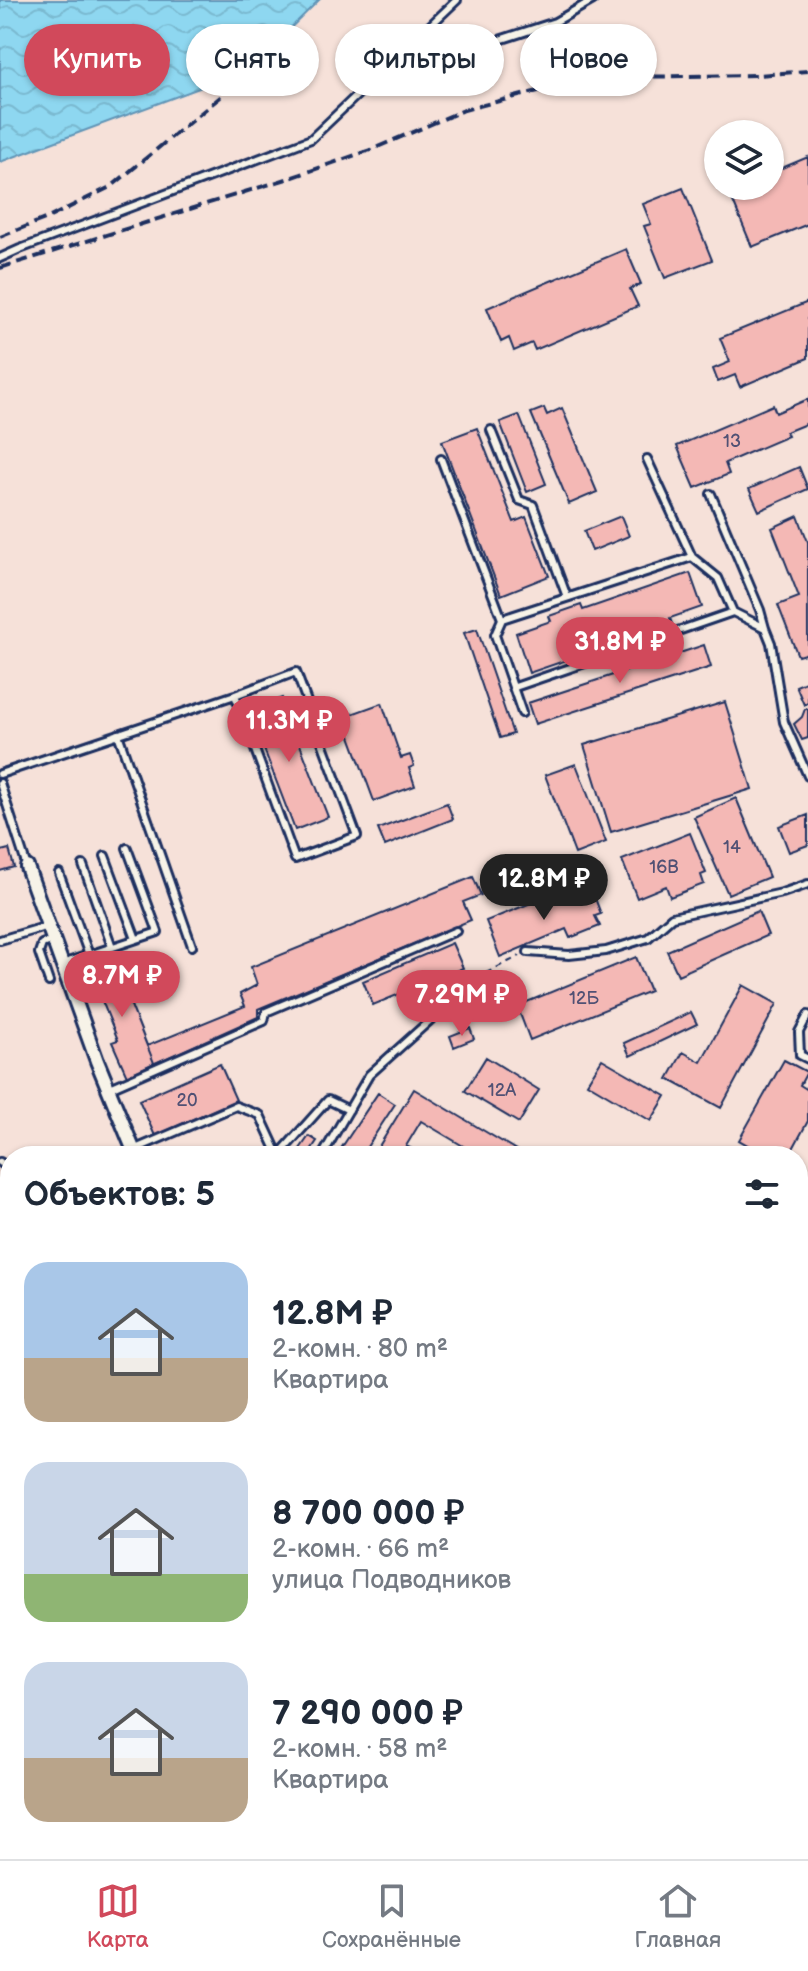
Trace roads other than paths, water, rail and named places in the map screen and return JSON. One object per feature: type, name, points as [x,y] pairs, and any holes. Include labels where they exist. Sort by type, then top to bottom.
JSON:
[{"type":"street","points":[[27,867],[108,1089],[132,1146]]},
{"type":"lane","points":[[432,24],[457,0]]},
{"type":"lane","points":[[504,38],[555,22],[593,0]]},
{"type":"lane","points":[[0,258],[311,139],[355,96]]},
{"type":"lane","points":[[491,430],[519,500],[533,505],[567,597]]},
{"type":"lane","points":[[441,459],[502,619],[495,635],[522,713]]},
{"type":"lane","points":[[647,459],[692,557],[718,578],[733,612],[765,628]]},
{"type":"lane","points":[[711,494],[760,610],[771,643],[784,722],[808,776]]},
{"type":"lane","points":[[502,619],[692,557]]},
{"type":"lane","points":[[515,687],[733,612]]},
{"type":"lane","points":[[0,774],[296,672],[357,836],[295,859],[235,695]]},
{"type":"lane","points":[[118,734],[192,946]]},
{"type":"lane","points":[[0,783],[27,867]]},
{"type":"lane","points":[[62,964],[158,932],[127,848]]},
{"type":"lane","points":[[105,856],[136,939]]},
{"type":"lane","points":[[83,865],[112,947]]},
{"type":"lane","points":[[59,873],[89,955]]},
{"type":"lane","points":[[528,952],[569,955],[606,951],[648,938],[672,917],[782,893],[808,884]]},
{"type":"lane","points":[[0,940],[48,926]]},
{"type":"lane","points":[[108,1089],[264,1021],[266,1012],[456,931]]},
{"type":"lane","points":[[49,982],[39,953],[42,944],[53,940]]},
{"type":"lane","points":[[328,1146],[369,1075],[476,979]]},
{"type":"lane","points":[[808,1015],[799,1032],[800,1055],[808,1059]]},
{"type":"lane","points":[[286,1146],[328,1100],[349,1110]]},
{"type":"lane","points":[[150,1146],[236,1106],[260,1115],[274,1146]]},
{"type":"water","points":[[0,0],[319,0],[295,24],[186,24],[186,93],[0,162]]},
{"type":"railway","points":[[0,268],[293,177],[373,149],[464,110],[542,90],[624,77],[760,75],[808,71]]},
{"type":"railway","points":[[0,237],[52,216],[112,186],[222,96]]}]
